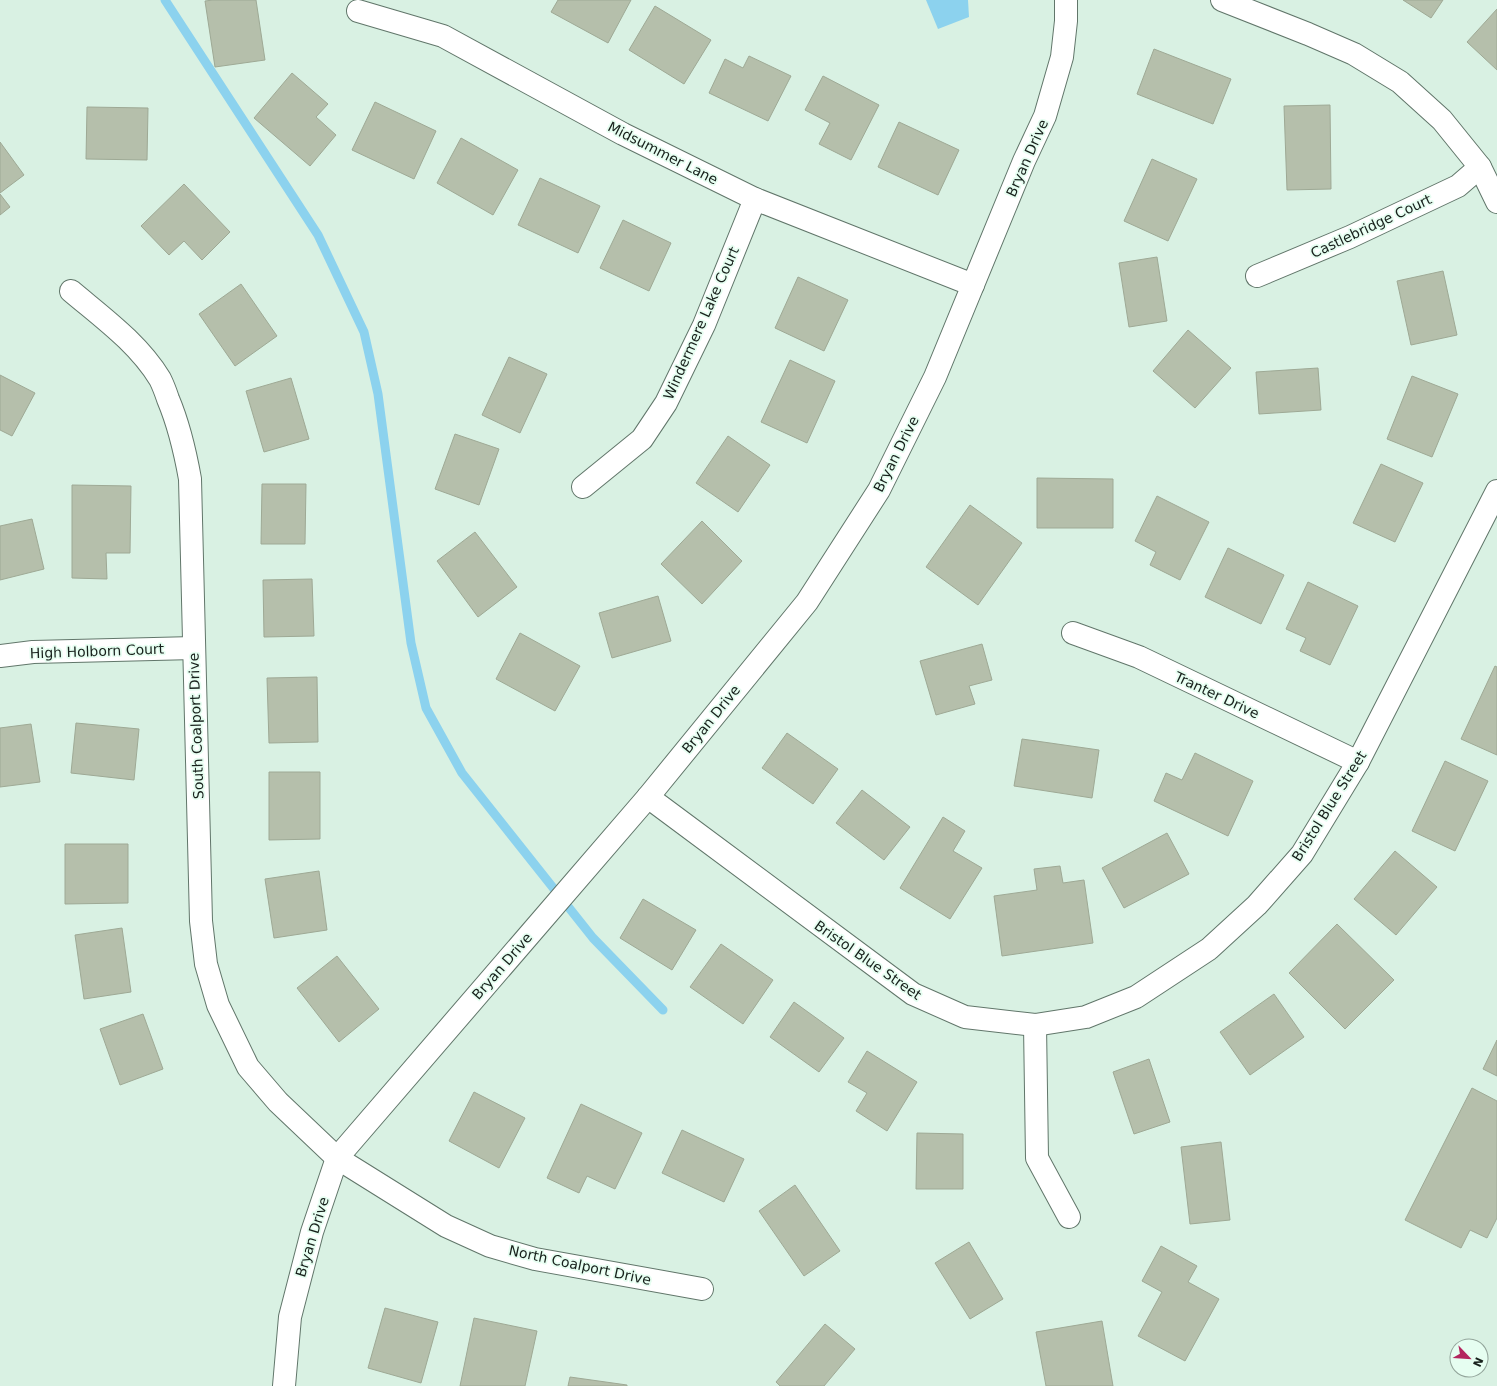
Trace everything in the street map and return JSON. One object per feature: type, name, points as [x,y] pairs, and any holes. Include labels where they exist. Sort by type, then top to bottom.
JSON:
[{"type":"street","name":"Bryan Drive","points":[[284,1386],[290,1316],[312,1232],[337,1158],[648,797],[807,602],[879,490],[935,377],[1024,161],[1045,116],[1062,57],[1066,21],[1066,0]]},
{"type":"street","points":[[1222,0],[1354,54],[1400,82],[1442,120],[1480,167],[1497,202]]},
{"type":"street","name":"Midsummer Lane","points":[[358,11],[443,36],[623,134],[755,199],[973,285]]},
{"type":"street","name":"Castlebridge Court","points":[[1256,276],[1350,237],[1458,186],[1480,167]]},
{"type":"street","name":"Windermere Lake Court","points":[[583,488],[642,439],[666,403],[704,325],[755,199]]},
{"type":"street","name":"South Coalport Drive","points":[[71,291],[121,332],[143,356],[160,380],[176,418],[184,447],[190,479],[201,921],[208,971],[218,1005],[248,1067],[278,1102],[337,1158]]},
{"type":"street","name":"Bristol Blue Street","points":[[648,797],[913,994],[965,1017],[1036,1025],[1086,1017],[1136,998],[1209,948],[1257,905],[1302,854],[1358,762],[1497,491]]},
{"type":"street","name":"Tranter Drive","points":[[1073,633],[1139,657],[1358,762]]},
{"type":"street","name":"High Holborn Court","points":[[0,656],[33,652],[194,648]]},
{"type":"street","points":[[1036,1025],[1037,1158],[1069,1217]]},
{"type":"street","name":"North Coalport Drive","points":[[337,1158],[446,1226],[490,1246],[535,1259],[702,1289]]},
{"type":"water","points":[[926,0],[968,0],[969,17],[938,29]]},
{"type":"building","points":[[256,0],[265,60],[215,67],[205,1]]},
{"type":"building","points":[[558,0],[631,0],[608,43],[551,12]]},
{"type":"building","points":[[1403,0],[1443,0],[1431,18]]},
{"type":"building","points":[[655,6],[711,40],[684,84],[629,50]]},
{"type":"building","points":[[1497,9],[1497,70],[1467,42]]},
{"type":"building","points":[[1154,49],[1231,79],[1213,124],[1137,94]]},
{"type":"building","points":[[749,56],[791,76],[768,121],[709,93],[725,59],[743,68]]},
{"type":"building","points":[[292,73],[328,104],[316,117],[336,135],[310,166],[254,118]]},
{"type":"building","points":[[823,76],[879,105],[851,160],[819,144],[830,123],[805,110]]},
{"type":"building","points":[[375,102],[436,131],[414,179],[352,150]]},
{"type":"building","points":[[1330,105],[1331,189],[1287,190],[1284,106]]},
{"type":"building","points":[[87,107],[148,108],[147,160],[86,159]]},
{"type":"building","points":[[899,122],[959,150],[938,195],[878,167]]},
{"type":"building","points":[[461,138],[518,170],[493,215],[437,183]]},
{"type":"building","points":[[0,142],[24,175],[0,193]]},
{"type":"building","points":[[1152,159],[1197,179],[1168,241],[1124,221]]},
{"type":"building","points":[[540,178],[600,206],[578,253],[518,225]]},
{"type":"building","points":[[184,184],[230,232],[202,260],[184,241],[169,255],[141,226]]},
{"type":"building","points":[[0,194],[10,207],[0,215]]},
{"type":"building","points":[[623,220],[671,243],[649,291],[600,268]]},
{"type":"building","points":[[1157,257],[1167,321],[1129,327],[1119,263]]},
{"type":"building","points":[[1443,271],[1457,335],[1411,345],[1397,281]]},
{"type":"building","points":[[798,277],[848,300],[824,351],[775,328]]},
{"type":"building","points":[[241,284],[277,336],[235,366],[199,314]]},
{"type":"building","points":[[1188,330],[1231,368],[1195,408],[1153,371]]},
{"type":"building","points":[[509,357],[547,374],[520,433],[482,415]]},
{"type":"building","points":[[790,360],[835,381],[807,443],[761,422]]},
{"type":"building","points":[[1318,368],[1321,410],[1259,414],[1256,372]]},
{"type":"building","points":[[0,375],[35,393],[12,436],[0,430]]},
{"type":"building","points":[[1412,376],[1458,394],[1432,457],[1387,439]]},
{"type":"building","points":[[291,378],[309,439],[264,452],[246,391]]},
{"type":"building","points":[[455,434],[499,449],[479,505],[435,489]]},
{"type":"building","points":[[728,436],[770,465],[738,512],[696,483]]},
{"type":"building","points":[[1381,464],[1423,483],[1395,542],[1353,523]]},
{"type":"building","points":[[1037,478],[1113,479],[1113,528],[1037,528]]},
{"type":"building","points":[[262,484],[306,484],[305,544],[261,544]]},
{"type":"building","points":[[72,485],[131,486],[130,553],[106,553],[107,579],[72,578]]},
{"type":"building","points":[[1157,496],[1209,522],[1180,580],[1150,565],[1156,552],[1135,541]]},
{"type":"building","points":[[970,505],[1022,543],[978,605],[926,567]]},
{"type":"building","points":[[32,519],[44,569],[0,580],[0,526]]},
{"type":"building","points":[[702,521],[742,561],[702,604],[661,564]]},
{"type":"building","points":[[475,532],[517,587],[478,617],[437,561]]},
{"type":"building","points":[[1228,548],[1284,575],[1261,624],[1205,597]]},
{"type":"building","points":[[312,579],[314,636],[264,637],[263,580]]},
{"type":"building","points":[[1308,582],[1358,606],[1330,665],[1300,651],[1306,638],[1286,629]]},
{"type":"building","points":[[658,596],[671,641],[612,658],[599,613]]},
{"type":"building","points":[[520,633],[580,666],[555,711],[496,679]]},
{"type":"building","points":[[982,644],[992,680],[969,686],[975,704],[936,715],[920,661]]},
{"type":"building","points":[[1495,666],[1497,667],[1497,755],[1461,739]]},
{"type":"building","points":[[317,677],[318,742],[269,743],[267,678]]},
{"type":"building","points":[[76,723],[139,729],[134,780],[71,773]]},
{"type":"building","points":[[31,724],[40,782],[0,787],[0,728]]},
{"type":"building","points":[[787,733],[838,769],[813,804],[762,768]]},
{"type":"building","points":[[1022,739],[1099,750],[1092,798],[1014,786]]},
{"type":"building","points":[[1195,753],[1253,781],[1228,836],[1154,801],[1166,773],[1182,780]]},
{"type":"building","points":[[1445,761],[1488,781],[1455,851],[1412,831]]},
{"type":"building","points":[[269,772],[320,772],[320,839],[269,840]]},
{"type":"building","points":[[862,790],[910,827],[884,860],[836,823]]},
{"type":"building","points":[[943,817],[965,831],[953,851],[982,868],[950,919],[900,888]]},
{"type":"building","points":[[1167,833],[1189,874],[1124,908],[1102,868]]},
{"type":"building","points":[[65,844],[128,844],[128,903],[65,904]]},
{"type":"building","points":[[1395,851],[1437,887],[1396,935],[1354,899]]},
{"type":"building","points":[[1060,866],[1063,883],[1084,880],[1093,943],[1002,956],[994,896],[1037,890],[1034,869]]},
{"type":"building","points":[[319,871],[327,930],[274,938],[265,879]]},
{"type":"building","points":[[643,899],[696,930],[672,970],[620,938]]},
{"type":"building","points":[[1337,924],[1394,980],[1345,1029],[1289,973]]},
{"type":"building","points":[[122,928],[131,992],[84,999],[75,935]]},
{"type":"building","points":[[721,944],[773,980],[743,1024],[690,987]]},
{"type":"building","points":[[337,956],[379,1009],[339,1042],[297,988]]},
{"type":"building","points":[[1274,994],[1304,1037],[1250,1075],[1220,1032]]},
{"type":"building","points":[[794,1002],[844,1038],[819,1072],[770,1037]]},
{"type":"building","points":[[143,1014],[163,1069],[120,1085],[100,1029]]},
{"type":"building","points":[[1497,1040],[1497,1076],[1483,1069]]},
{"type":"building","points":[[867,1051],[917,1082],[887,1131],[856,1111],[867,1093],[848,1082]]},
{"type":"building","points":[[1149,1059],[1170,1122],[1134,1134],[1113,1072]]},
{"type":"building","points":[[1472,1088],[1497,1101],[1497,1218],[1487,1238],[1470,1230],[1461,1248],[1405,1220]]},
{"type":"building","points":[[474,1092],[525,1118],[499,1168],[449,1141]]},
{"type":"building","points":[[581,1104],[642,1133],[615,1189],[587,1176],[579,1193],[547,1178]]},
{"type":"building","points":[[682,1130],[744,1159],[724,1202],[662,1173]]},
{"type":"building","points":[[917,1133],[963,1134],[963,1189],[916,1189]]},
{"type":"building","points":[[1221,1142],[1230,1220],[1190,1224],[1181,1147]]},
{"type":"building","points":[[795,1185],[840,1251],[804,1276],[759,1211]]},
{"type":"building","points":[[969,1242],[1003,1299],[970,1319],[935,1263]]},
{"type":"building","points":[[1161,1246],[1197,1266],[1188,1282],[1219,1299],[1185,1361],[1138,1336],[1162,1292],[1142,1281]]},
{"type":"building","points":[[385,1308],[438,1322],[421,1383],[368,1368]]},
{"type":"building","points":[[474,1318],[537,1331],[525,1386],[460,1386]]},
{"type":"building","points":[[1102,1321],[1113,1386],[1046,1386],[1036,1332]]},
{"type":"building","points":[[825,1324],[855,1349],[824,1386],[780,1386],[776,1382]]},
{"type":"building","points":[[570,1377],[627,1385],[627,1386],[568,1386]]},
{"type":"waterway","points":[[165,0],[318,235],[364,332],[378,394],[411,643],[426,708],[462,773],[593,938],[663,1010]]}]
